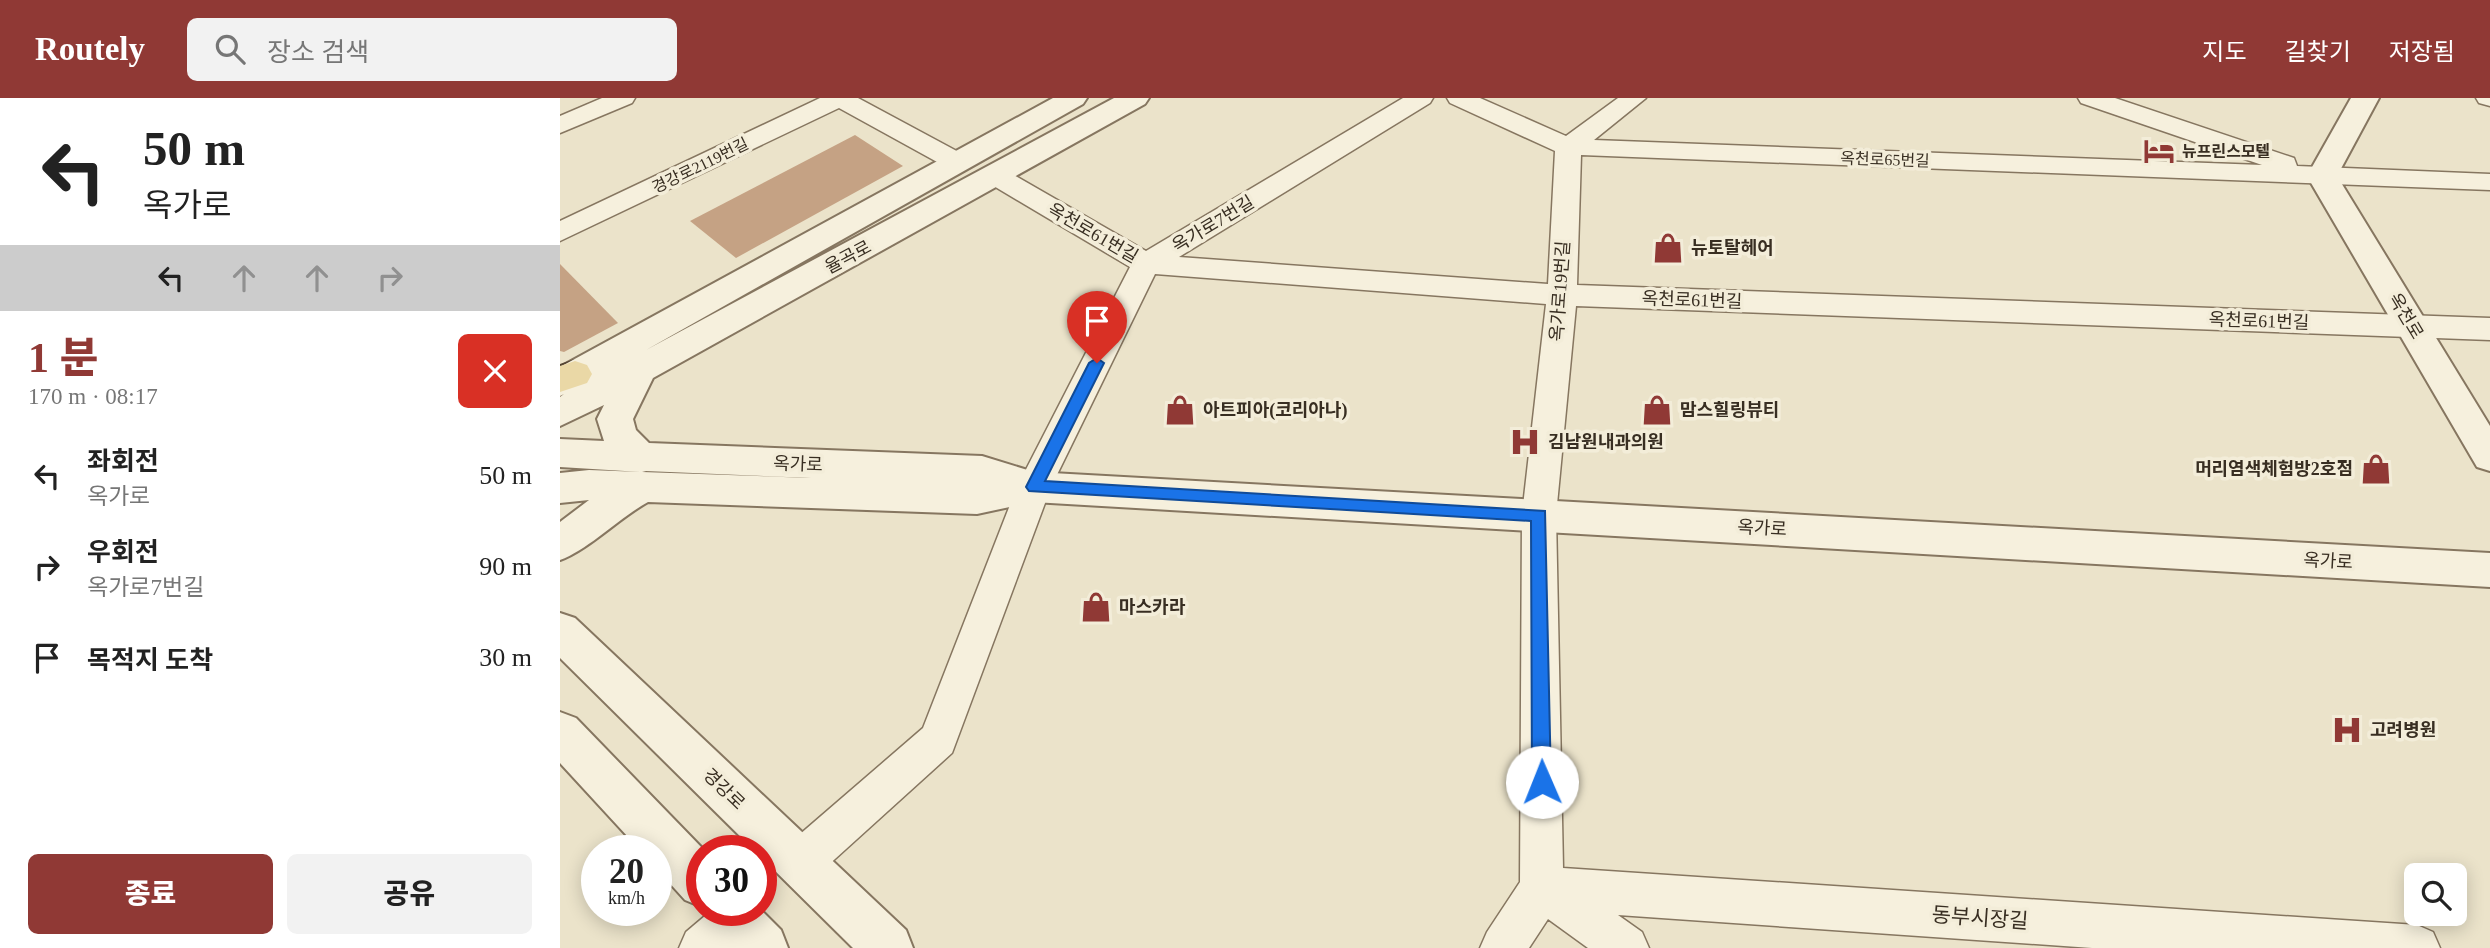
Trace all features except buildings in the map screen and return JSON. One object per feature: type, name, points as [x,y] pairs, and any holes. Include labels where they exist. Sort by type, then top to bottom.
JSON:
[{"type":"street","points":[[560,125],[623,98]]},
{"type":"street","points":[[840,98],[957,162]]},
{"type":"street","name":"경강로2119번길","points":[[560,232],[840,98]]},
{"type":"street","points":[[565,379],[1073,98]]},
{"type":"street","name":"율곡로","points":[[560,413],[1135,98]]},
{"type":"street","name":"옥가로7번길","points":[[1146,264],[1420,98]]},
{"type":"street","name":"옥천로65번길","points":[[1459,98],[1568,147],[2322,176]]},
{"type":"street","points":[[1568,147],[1634,98]]},
{"type":"street","points":[[2090,98],[2322,176],[2490,182]]},
{"type":"street","points":[[2322,176],[2365,98]]},
{"type":"street","name":"옥가로19번길","points":[[1542,888],[1539,515],[1562,295],[1568,147]]},
{"type":"street","name":"옥천로61번길","points":[[996,176],[1146,264],[1562,295],[2490,329]]},
{"type":"street","name":"옥천로","points":[[2322,176],[2490,457]]},
{"type":"street","points":[[799,863],[938,740],[1034,487],[1146,264]]},
{"type":"street","points":[[560,544],[608,506],[642,472],[620,437],[615,419],[640,369]]},
{"type":"street","name":"옥가로","points":[[560,453],[642,472],[977,499],[1034,487],[2490,570]]},
{"type":"street","name":"옥가로","points":[[560,488],[589,485],[642,472]]},
{"type":"street","name":"경강로","points":[[560,631],[888,948]]},
{"type":"street","points":[[560,732],[686,866]]},
{"type":"street","points":[[1503,948],[1542,888],[1626,948]]},
{"type":"street","name":"동부시장길","points":[[1542,888],[2417,948]]},
{"type":"place","name":"뉴프린스모텔","points":[[2159,151]]},
{"type":"place","name":"뉴토탈헤어","points":[[1668,248]]},
{"type":"place","name":"아트피아(코리아나)","points":[[1180,410]]},
{"type":"place","name":"맘스힐링뷰티","points":[[1657,410]]},
{"type":"place","name":"김남원내과의원","points":[[1525,442]]},
{"type":"place","name":"머리염색체험방2호점","points":[[2376,469]]},
{"type":"place","name":"마스카라","points":[[1096,607]]},
{"type":"place","name":"고려병원","points":[[2347,730]]},
{"type":"route","points":[[1097,363],[1034,487],[1539,515],[1542,782]]}]
